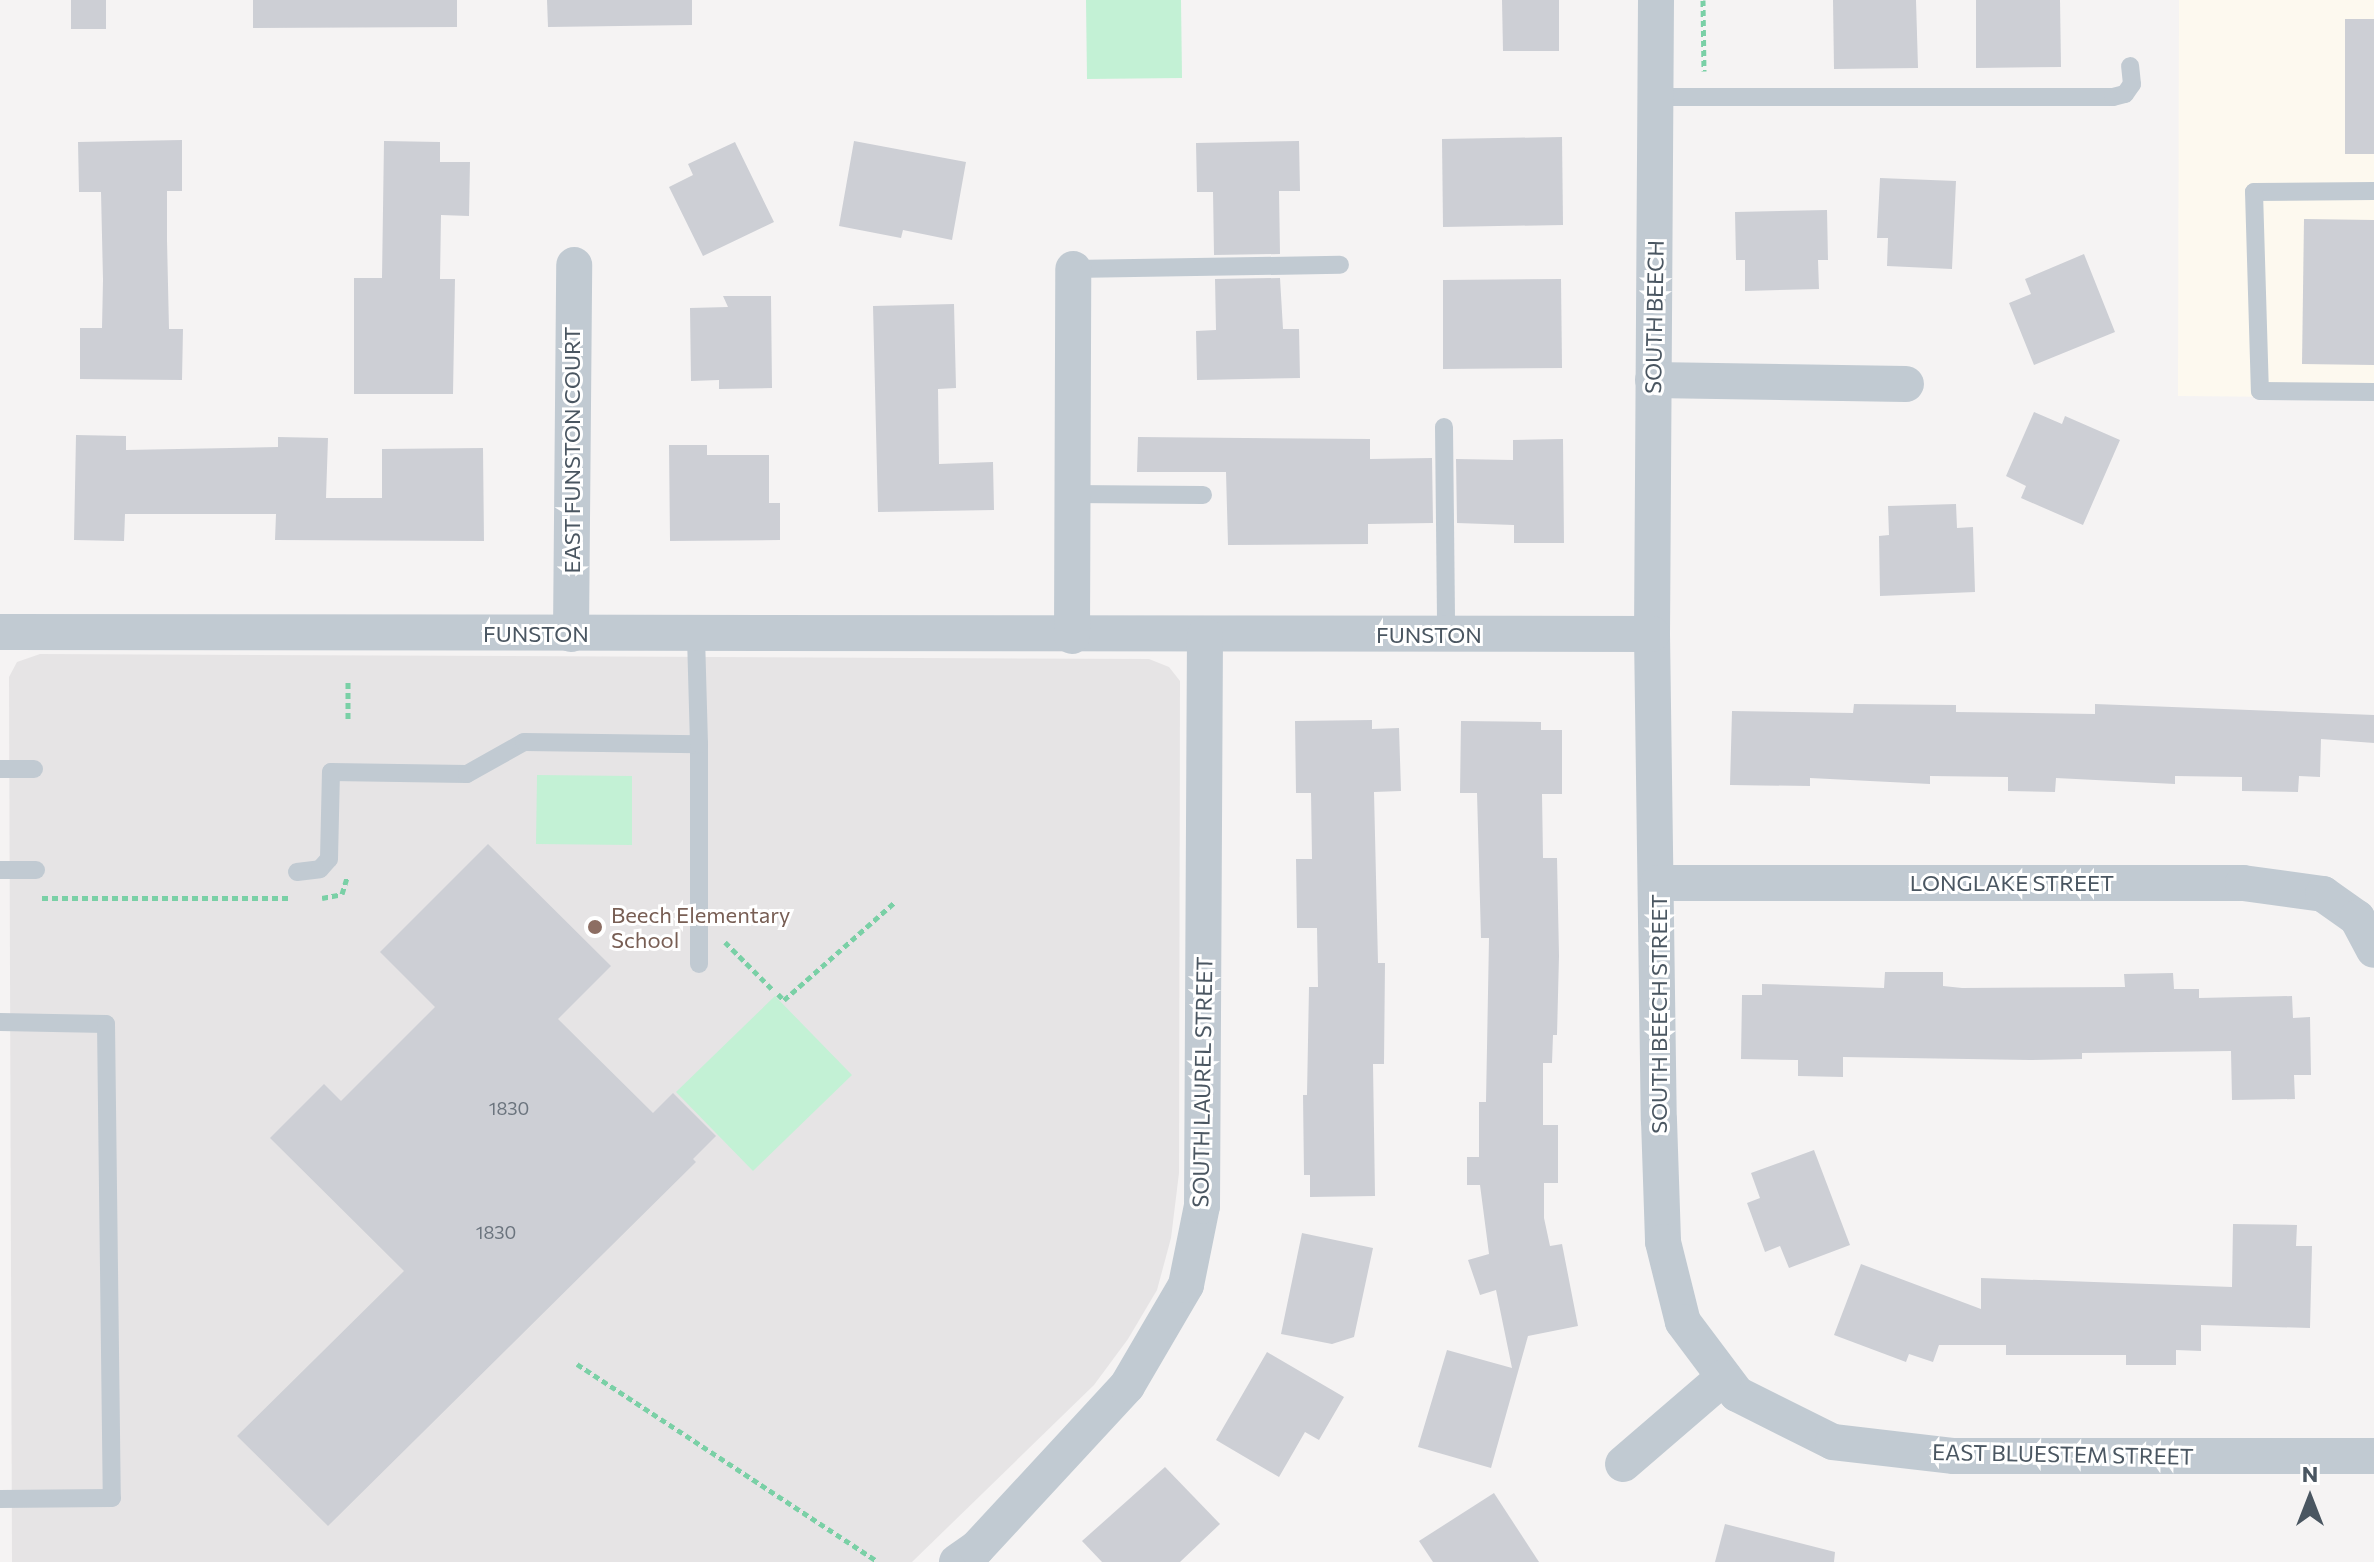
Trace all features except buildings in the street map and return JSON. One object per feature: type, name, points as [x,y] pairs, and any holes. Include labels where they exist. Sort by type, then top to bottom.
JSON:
[{"type":"street","name":"SOUTH BEECH","points":[[1652,634],[1656,0]]},
{"type":"street","name":"EAST FUNSTON COURT","points":[[571,634],[574,265]]},
{"type":"street","points":[[1072,636],[1073,269]]},
{"type":"street","points":[[1653,380],[1906,384]]},
{"type":"street","name":"FUNSTON","points":[[0,632],[1072,636],[1652,634]]},
{"type":"street","name":"SOUTH BEECH STREET","points":[[1652,634],[1663,1242],[1683,1322],[1724,1377]]},
{"type":"street","name":"SOUTH LAUREL STREET","points":[[975,1557],[1127,1386],[1186,1285],[1202,1206],[1205,635]]},
{"type":"street","name":"LONGLAKE STREET","points":[[1658,883],[2243,883],[2323,894],[2365,909]]},
{"type":"street","points":[[2365,909],[2374,950]]},
{"type":"street","points":[[1623,1464],[1724,1377]]},
{"type":"street","name":"EAST BLUESTEM STREET","points":[[1724,1377],[1737,1394],[1833,1442],[1954,1456],[2374,1456]]},
{"type":"lane","points":[[1656,97],[2113,97],[2125,94],[2132,84],[2130,66]]},
{"type":"lane","points":[[2374,191],[2254,192],[2260,391],[2374,392]]},
{"type":"lane","points":[[1073,269],[1340,265]]},
{"type":"lane","points":[[1444,427],[1446,635]]},
{"type":"lane","points":[[1072,494],[1203,495]]},
{"type":"lane","points":[[696,635],[699,964]]},
{"type":"lane","points":[[297,872],[320,869],[329,859],[331,772],[467,774],[524,742],[699,744]]},
{"type":"lane","points":[[0,769],[34,769]]},
{"type":"lane","points":[[0,870],[36,870]]},
{"type":"lane","points":[[0,1022],[106,1024],[112,1498],[0,1499]]},
{"type":"path","points":[[1703,0],[1704,75]]},
{"type":"path","points":[[348,682],[348,719]]},
{"type":"path","points":[[307,898],[342,894],[347,875]]},
{"type":"path","points":[[37,898],[291,898]]},
{"type":"path","points":[[778,994],[784,1000],[896,901]]},
{"type":"path","points":[[577,1364],[877,1561]]},
{"type":"shaded area","points":[[2179,0],[2374,0],[2374,398],[2178,396]]},
{"type":"shaded area","name":"Beech Elementary School","points":[[40,654],[1149,659],[1169,667],[1180,681],[1179,1173],[1171,1238],[1157,1290],[1128,1339],[1094,1385],[912,1562],[12,1562],[9,677],[17,662]]},
{"type":"green space","points":[[1086,0],[1181,0],[1182,78],[1087,79]]},
{"type":"green space","points":[[537,775],[632,776],[632,845],[536,844]]},
{"type":"green space","points":[[775,996],[852,1075],[753,1171],[676,1092]]},
{"type":"place","name":"Beech Elementary School","points":[[595,927]]}]
